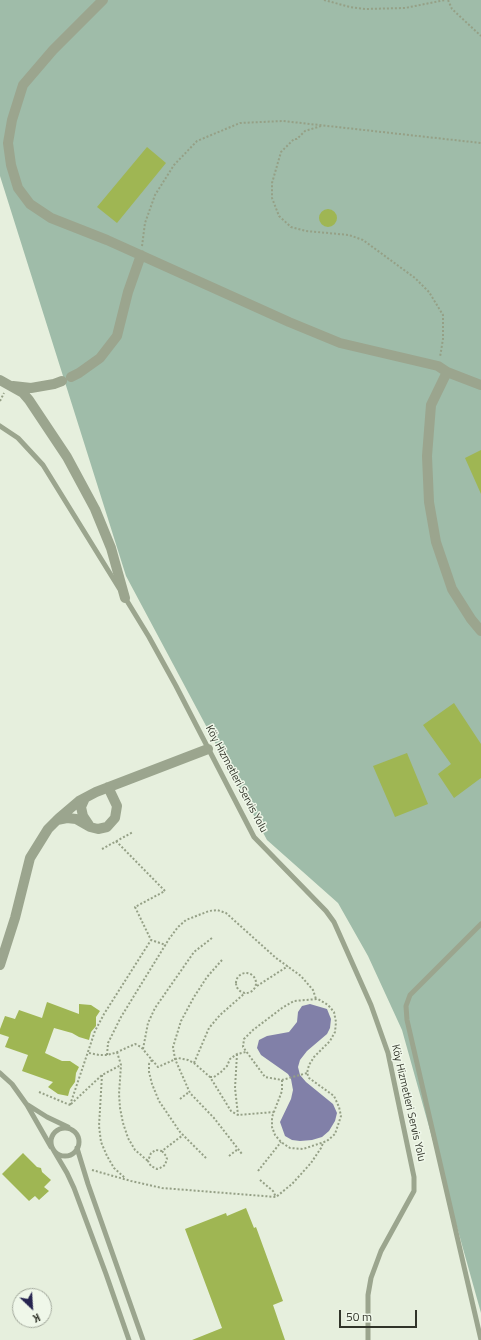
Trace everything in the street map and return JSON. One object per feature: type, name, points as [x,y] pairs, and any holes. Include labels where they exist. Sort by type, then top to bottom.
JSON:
[{"type":"street","points":[[103,0],[53,50],[24,85],[12,120],[8,142],[11,165],[18,188],[30,204],[51,218],[107,240],[289,322],[340,343],[438,366],[447,372],[481,385]]},
{"type":"street","points":[[9,385],[31,388],[54,384],[79,373],[100,358],[116,336],[128,292],[141,255]]},
{"type":"street","points":[[447,372],[431,405],[427,456],[429,502],[436,542],[452,589],[481,631]]},
{"type":"street","points":[[0,380],[23,393],[67,457],[95,509],[111,548],[125,598]]},
{"type":"street","points":[[0,965],[15,918],[30,858],[48,829],[56,820],[85,798],[96,792],[208,749]]},
{"type":"street","points":[[56,820],[67,818],[76,819],[90,827],[98,829],[107,827],[115,818],[117,806],[108,787]]},
{"type":"street","points":[[85,798],[81,807],[83,816],[90,827]]},
{"type":"lane","name":"Köy Hizmetleri Servis Yolu","points":[[0,426],[18,438],[42,465],[149,637],[254,837],[326,910],[334,922],[371,1005],[388,1053],[414,1177],[414,1191],[381,1251],[371,1278],[368,1295],[368,1340]]},
{"type":"lane","points":[[481,924],[410,995],[406,1006],[407,1020],[481,1340]]},
{"type":"lane","points":[[0,1073],[12,1084],[27,1105],[67,1173],[106,1274],[128,1340]]},
{"type":"lane","points":[[27,1105],[70,1128],[79,1139],[77,1148],[83,1169],[143,1340]]},
{"type":"lane","points":[[70,1128],[61,1128],[53,1133],[51,1138],[52,1149],[57,1154],[66,1156],[71,1154],[77,1148]]},
{"type":"path","points":[[324,0],[350,7],[365,9],[405,8],[447,0],[452,9],[481,36]]},
{"type":"path","points":[[141,255],[145,223],[155,195],[174,165],[197,141],[240,124],[283,121],[481,143]]},
{"type":"path","points":[[322,125],[305,131],[297,139],[294,139],[281,152],[272,183],[272,198],[279,216],[291,227],[306,231],[349,235],[363,240],[415,278],[429,292],[443,316],[443,339],[438,366]]},
{"type":"path","points":[[102,849],[133,832]]},
{"type":"path","points":[[116,841],[165,891],[135,907],[151,940],[166,945]]},
{"type":"path","points":[[107,1055],[108,1044],[121,1018],[166,945],[178,927],[186,920],[198,915],[217,910],[226,913],[276,958],[301,976],[313,990],[316,999]]},
{"type":"path","points":[[143,1049],[148,1023],[155,1008],[194,952],[212,938]]},
{"type":"path","points":[[70,1105],[89,1053],[95,1031],[104,1014],[151,940]]},
{"type":"path","points":[[222,960],[207,977],[194,997],[181,1022],[173,1047],[175,1059],[189,1092],[214,1118],[242,1154]]},
{"type":"path","points":[[194,1063],[209,1028],[220,1015],[245,993],[288,966]]},
{"type":"path","points":[[245,993],[237,987],[237,980],[241,975],[248,973],[254,976],[257,983],[256,986]]},
{"type":"path","points":[[282,1080],[282,1091],[272,1117],[272,1127],[275,1135],[281,1142],[290,1148],[303,1149],[327,1141],[335,1134],[341,1116],[339,1107],[334,1096],[309,1078],[307,1073],[309,1065],[314,1057],[330,1041],[336,1032],[336,1022],[334,1012],[318,999],[294,1001],[266,1018],[244,1039],[243,1047],[265,1077],[282,1080],[307,1073]]},
{"type":"path","points":[[89,1053],[107,1055],[136,1044],[143,1049],[158,1066],[178,1058],[188,1060],[194,1063],[210,1078],[231,1111],[238,1115],[274,1112]]},
{"type":"path","points":[[117,1052],[121,1065],[119,1094],[120,1108],[128,1138],[135,1150],[154,1168],[163,1167],[167,1159],[166,1156],[159,1150],[153,1151],[149,1155],[148,1161]]},
{"type":"path","points":[[210,1078],[221,1072],[227,1066],[230,1059],[237,1054],[246,1052]]},
{"type":"path","points":[[237,1054],[235,1088],[238,1115]]},
{"type":"path","points":[[152,1060],[149,1064],[152,1084],[168,1115],[183,1135],[207,1159]]},
{"type":"path","points":[[70,1105],[102,1076],[121,1065]]},
{"type":"path","points":[[102,1076],[99,1126],[101,1142],[114,1168],[122,1177],[130,1181]]},
{"type":"path","points":[[39,1092],[70,1105]]},
{"type":"path","points":[[180,1099],[189,1092]]},
{"type":"path","points":[[162,1152],[183,1135]]},
{"type":"path","points":[[258,1171],[281,1142]]},
{"type":"path","points":[[83,1169],[162,1188],[276,1197],[292,1184],[311,1163],[322,1148],[323,1143]]},
{"type":"path","points":[[229,1156],[238,1149]]},
{"type":"path","points":[[260,1180],[273,1191],[276,1197]]},
{"type":"green space","points":[[0,0],[481,0],[481,1313],[402,1030],[368,956],[338,903],[267,840],[126,576],[0,176]]},
{"type":"water","points":[[310,1004],[327,1009],[331,1019],[330,1028],[327,1034],[307,1051],[300,1060],[298,1067],[300,1075],[306,1082],[333,1104],[337,1113],[335,1121],[329,1131],[322,1137],[300,1141],[292,1140],[285,1136],[280,1122],[291,1099],[293,1090],[291,1079],[288,1074],[261,1055],[257,1048],[259,1040],[267,1036],[289,1032],[297,1022],[298,1012],[302,1006]]},
{"type":"building","points":[[147,147],[166,163],[117,223],[97,207]]},
{"type":"building","points":[[328,209],[334,212],[337,218],[334,224],[328,227],[322,224],[319,218],[322,212]]},
{"type":"building","points":[[481,450],[481,494],[465,458]]},
{"type":"building","points":[[454,703],[481,744],[481,778],[454,798],[438,774],[451,764],[423,725]]},
{"type":"building","points":[[407,753],[428,804],[395,817],[373,766]]},
{"type":"building","points":[[47,1002],[79,1014],[79,1004],[91,1005],[100,1011],[96,1017],[96,1026],[91,1032],[89,1040],[54,1028],[45,1053],[62,1061],[70,1061],[79,1067],[76,1073],[75,1082],[70,1089],[68,1096],[58,1094],[48,1087],[53,1082],[22,1071],[28,1055],[5,1047],[9,1037],[0,1034],[0,1029],[5,1016],[15,1019],[19,1010],[42,1018]]},
{"type":"building","points":[[23,1153],[37,1167],[41,1168],[42,1172],[51,1180],[44,1187],[49,1191],[39,1200],[35,1196],[29,1201],[2,1174]]},
{"type":"building","points":[[246,1208],[254,1228],[256,1227],[283,1301],[273,1305],[285,1340],[192,1340],[222,1328],[185,1229],[226,1213],[227,1216]]}]
